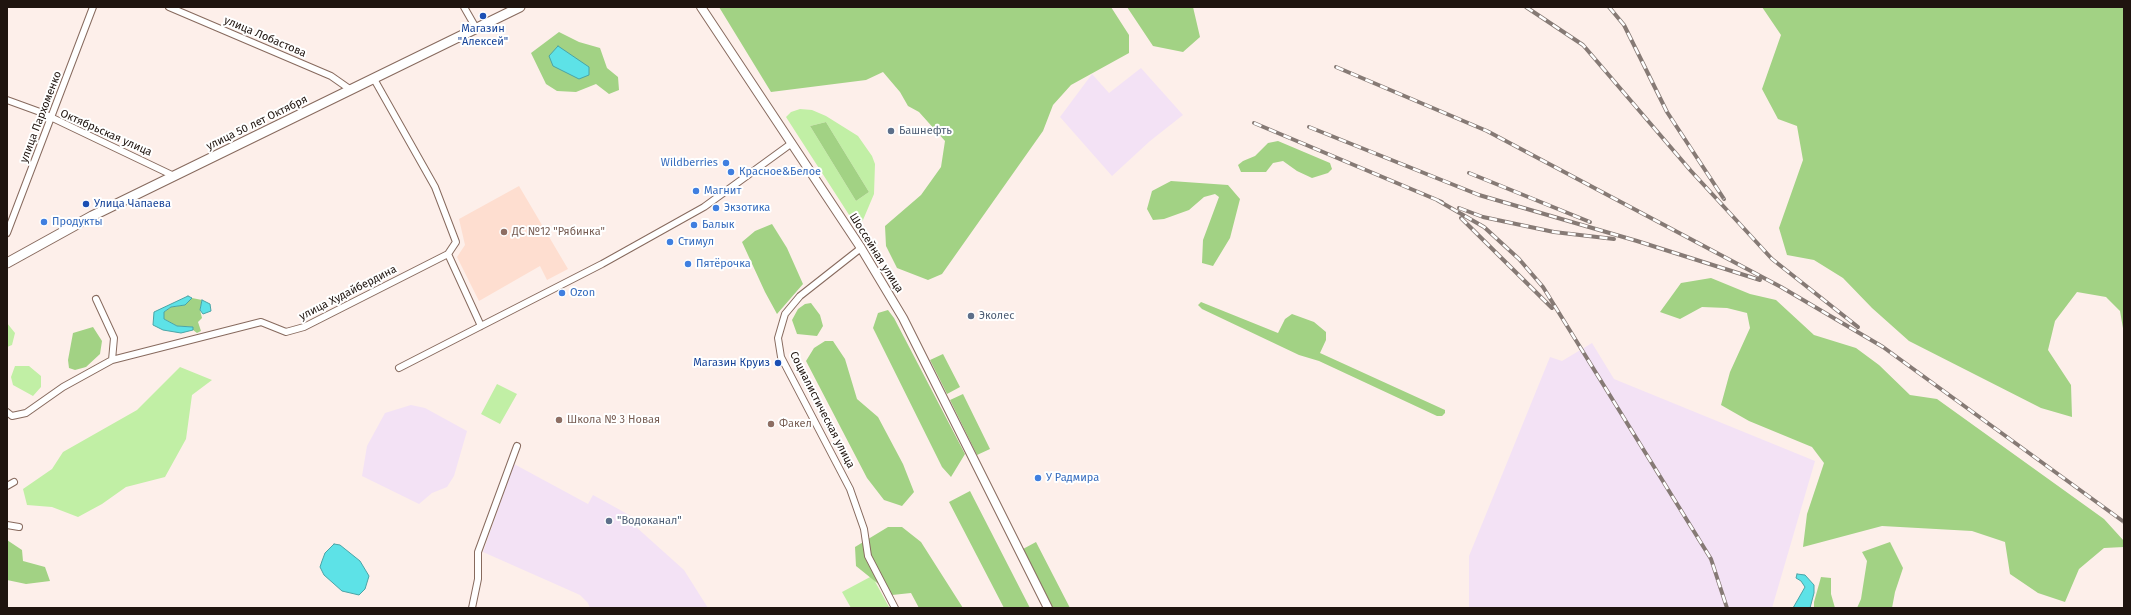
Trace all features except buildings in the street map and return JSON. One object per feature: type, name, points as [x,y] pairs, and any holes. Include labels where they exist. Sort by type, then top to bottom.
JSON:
[{"type":"main road","name":"улица 50 лет Октября","points":[[7,263],[73,226],[520,7]]},
{"type":"street","name":"улица Пархоменко","points":[[7,233],[93,7]]},
{"type":"street","name":"улица Лобастова","points":[[169,7],[331,76],[351,90]]},
{"type":"street","points":[[464,7],[476,28]]},
{"type":"street","name":"Шоссейная улица","points":[[701,7],[861,248],[903,318],[1048,608]]},
{"type":"street","points":[[374,79],[435,187],[456,242],[448,254],[481,326]]},
{"type":"street","name":"Октябрьская улица","points":[[7,100],[40,112],[51,119],[174,176]]},
{"type":"street","points":[[399,368],[602,264],[704,207],[792,143]]},
{"type":"street","name":"Социалистическая улица","points":[[861,248],[800,296],[785,314],[778,338],[781,357],[850,489],[864,529],[868,556],[895,608]]},
{"type":"street","name":"улица Худайбердина","points":[[7,412],[12,416],[26,413],[63,387],[112,360],[261,322],[286,332],[304,327],[448,254]]},
{"type":"street","points":[[96,299],[114,338],[112,360]]},
{"type":"street","points":[[472,608],[478,579],[478,552],[517,446]]},
{"type":"street","points":[[7,486],[14,482]]},
{"type":"street","points":[[7,525],[19,527]]},
{"type":"shaded area","points":[[1141,68],[1183,115],[1150,141],[1112,176],[1060,117],[1092,74],[1109,93]]},
{"type":"shaded area","name":"ДС №12 \"Рябинка\"","points":[[519,186],[568,269],[547,280],[540,266],[479,301],[457,257],[465,245],[459,219]]},
{"type":"shaded area","points":[[1592,343],[1614,379],[1815,461],[1772,608],[1469,608],[1469,556],[1550,357],[1562,361]]},
{"type":"shaded area","points":[[411,405],[425,408],[467,431],[454,476],[447,487],[432,493],[419,504],[362,476],[367,446],[385,413]]},
{"type":"shaded area","points":[[514,464],[588,504],[593,495],[631,516],[635,526],[684,570],[708,608],[590,608],[588,603],[580,595],[483,552]]},
{"type":"green space","points":[[719,7],[1111,7],[1129,35],[1129,53],[1071,85],[1053,105],[1043,131],[942,274],[928,280],[897,268],[886,246],[885,226],[921,195],[941,167],[945,141],[919,112],[908,106],[900,92],[883,72],[866,80],[771,92]]},
{"type":"green space","points":[[1127,7],[1193,7],[1200,37],[1183,52],[1153,46]]},
{"type":"green space","points":[[1762,7],[2124,7],[2124,334],[2120,311],[2106,297],[2077,292],[2055,321],[2048,350],[2071,385],[2072,417],[2041,408],[1909,341],[1872,308],[1843,278],[1814,260],[1787,255],[1779,228],[1803,160],[1797,126],[1778,119],[1762,89],[1781,35]]},
{"type":"green space","points":[[559,32],[579,42],[600,48],[607,68],[618,77],[619,90],[609,94],[596,84],[576,92],[557,91],[546,84],[531,53]]},
{"type":"green space","points":[[800,109],[812,110],[826,116],[858,136],[872,156],[875,164],[874,194],[863,220],[858,224],[853,221],[786,117],[791,112]],"holes":[[[826,122],[869,192],[856,201],[810,126]]]},
{"type":"green space","points":[[826,122],[869,192],[856,201],[810,126]]},
{"type":"green space","points":[[1278,141],[1330,163],[1332,169],[1328,173],[1312,178],[1297,171],[1283,161],[1273,163],[1266,172],[1241,172],[1238,165],[1255,156],[1268,143]]},
{"type":"green space","points":[[1171,181],[1228,185],[1240,199],[1230,238],[1213,266],[1202,263],[1203,240],[1219,197],[1215,194],[1204,197],[1189,210],[1164,219],[1153,220],[1147,209],[1152,191]]},
{"type":"green space","points":[[772,224],[787,248],[803,284],[777,314],[742,242],[755,231]]},
{"type":"green space","points":[[1711,278],[1750,294],[1776,300],[1814,335],[1856,348],[1879,365],[1910,395],[1937,399],[2104,519],[2124,541],[2124,547],[2104,548],[2079,569],[2065,602],[2038,593],[2010,574],[2005,542],[1972,531],[1882,526],[1803,547],[1807,514],[1824,463],[1812,447],[1749,421],[1721,405],[1730,372],[1750,328],[1747,313],[1727,308],[1702,307],[1680,319],[1660,312],[1681,283]]},
{"type":"green space","points":[[192,298],[202,300],[200,310],[202,318],[198,322],[201,331],[197,333],[193,330],[193,327],[177,326],[164,319],[164,312],[171,307],[185,305]]},
{"type":"green space","points":[[1201,302],[1278,333],[1285,319],[1292,314],[1314,322],[1326,332],[1326,340],[1320,353],[1445,410],[1445,413],[1442,416],[1437,416],[1319,361],[1299,355],[1202,309],[1198,305]]},
{"type":"green space","points":[[811,303],[820,315],[823,326],[817,336],[797,334],[792,320],[798,309],[805,304]]},
{"type":"green space","points":[[888,310],[894,318],[965,454],[951,477],[942,467],[873,328],[878,313]]},
{"type":"green space","points":[[7,323],[15,333],[12,345],[7,347]]},
{"type":"green space","points":[[93,327],[102,341],[100,354],[86,367],[75,370],[69,368],[68,360],[73,333]]},
{"type":"green space","points":[[825,341],[833,341],[845,359],[857,399],[878,417],[903,464],[914,492],[902,506],[884,500],[867,478],[806,361],[814,348]]},
{"type":"green space","points":[[943,354],[960,387],[947,394],[930,360]]},
{"type":"green space","points":[[15,366],[29,366],[41,376],[41,387],[33,396],[13,385],[11,377]]},
{"type":"green space","points":[[180,367],[212,380],[192,395],[186,439],[165,477],[126,487],[102,504],[78,517],[52,507],[27,505],[23,489],[52,469],[63,452],[137,410]]},
{"type":"green space","points":[[497,384],[517,394],[500,424],[481,414]]},
{"type":"green space","points":[[963,394],[990,449],[977,455],[950,400]]},
{"type":"green space","points":[[970,491],[1030,608],[1004,608],[949,502]]},
{"type":"green space","points":[[888,527],[902,527],[921,542],[963,608],[919,608],[911,593],[892,595],[856,566],[855,547]]},
{"type":"green space","points":[[7,540],[22,550],[23,561],[45,567],[50,581],[26,584],[7,580]]},
{"type":"green space","points":[[1036,542],[1070,608],[1053,608],[1023,549]]},
{"type":"green space","points":[[1890,542],[1903,568],[1895,592],[1892,608],[1857,608],[1861,599],[1867,561],[1862,552]]},
{"type":"green space","points":[[872,576],[889,607],[851,608],[842,592]]},
{"type":"green space","points":[[1821,577],[1831,578],[1831,594],[1835,608],[1814,608],[1814,602]]},
{"type":"water","points":[[558,46],[589,67],[589,75],[579,79],[553,66],[549,56]]},
{"type":"water","points":[[188,296],[192,298],[185,305],[171,307],[164,312],[164,319],[177,326],[193,327],[193,330],[181,333],[163,330],[153,325],[154,312]]},
{"type":"water","points":[[202,300],[210,304],[211,311],[203,314],[200,310]]},
{"type":"water","points":[[334,544],[340,545],[360,561],[369,576],[365,589],[359,595],[342,591],[324,575],[320,567],[325,553]]},
{"type":"water","points":[[1797,574],[1805,575],[1814,585],[1814,593],[1810,608],[1793,608],[1805,587],[1801,581],[1796,578]]},
{"type":"railway","points":[[1526,7],[1583,45],[1691,171],[1772,259],[1858,327]]},
{"type":"railway","points":[[1609,7],[1624,25],[1667,112],[1724,199]]},
{"type":"railway","points":[[1336,67],[1487,131],[1781,287],[1883,347],[2124,522]]},
{"type":"railway","points":[[1254,123],[1442,202]]},
{"type":"railway","points":[[1309,127],[1479,195],[1637,241],[1760,280]]},
{"type":"railway","points":[[1469,173],[1590,222]]},
{"type":"railway","points":[[1437,200],[1484,227],[1519,259],[1543,287],[1711,559],[1727,608]]},
{"type":"railway","points":[[1459,208],[1483,217],[1554,232],[1614,239]]},
{"type":"railway","points":[[1461,218],[1552,308]]},
{"type":"place","name":"Магазин \"Алексей\"","points":[[483,16]]},
{"type":"place","name":"Башнефть","points":[[891,131]]},
{"type":"place","name":"Wildberries","points":[[726,163]]},
{"type":"place","name":"Красное&Белое","points":[[731,172]]},
{"type":"place","name":"Магнит","points":[[696,191]]},
{"type":"place","name":"Улица Чапаева","points":[[86,204]]},
{"type":"place","name":"Экзотика","points":[[716,208]]},
{"type":"place","name":"Продукты","points":[[44,222]]},
{"type":"place","name":"Балык","points":[[694,225]]},
{"type":"place","name":"ДС №12 \"Рябинка\"","points":[[504,232]]},
{"type":"place","name":"Стимул","points":[[670,242]]},
{"type":"place","name":"Пятёрочка","points":[[688,264]]},
{"type":"place","name":"Ozon","points":[[562,293]]},
{"type":"place","name":"Эколес","points":[[971,316]]},
{"type":"place","name":"Магазин Круиз","points":[[778,363]]},
{"type":"place","name":"Школа № 3 Новая","points":[[559,420]]},
{"type":"place","name":"Факел","points":[[771,424]]},
{"type":"place","name":"У Радмира","points":[[1038,478]]},
{"type":"place","name":"\"Водоканал\"","points":[[609,521]]}]
